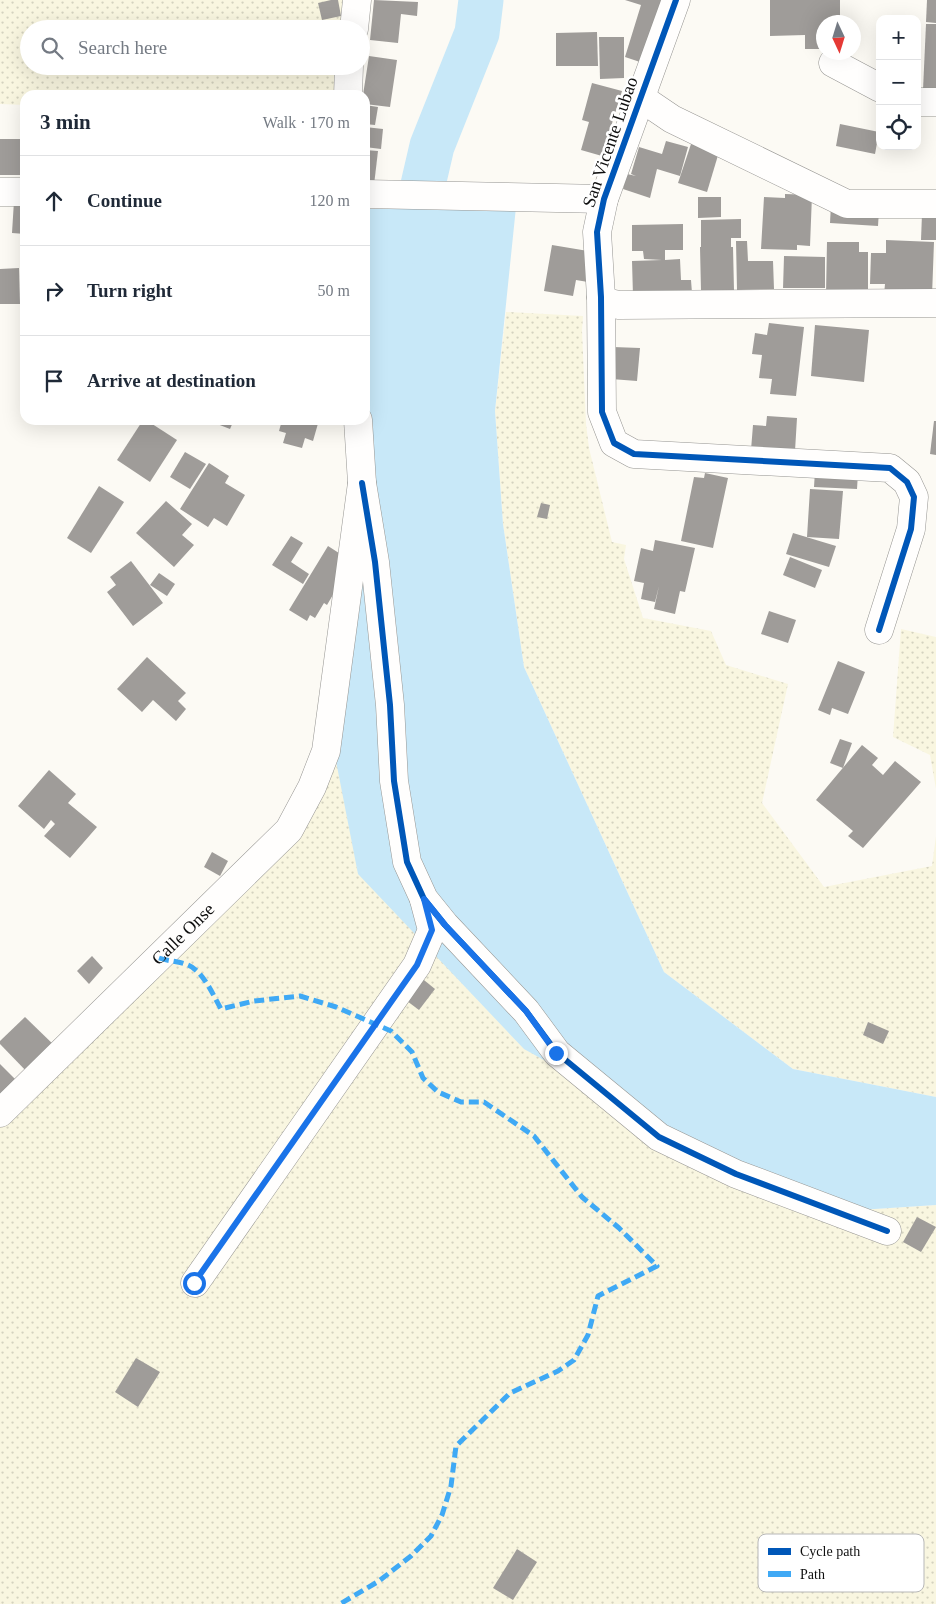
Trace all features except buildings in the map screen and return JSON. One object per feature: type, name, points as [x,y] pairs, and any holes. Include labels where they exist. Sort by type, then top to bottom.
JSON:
[{"type":"street","points":[[355,20],[358,0]]},
{"type":"street","name":"San Vicente Lubao","points":[[676,0],[604,199],[597,232],[601,297],[602,412],[614,443],[634,454],[890,468],[907,482],[914,497],[911,529],[879,630]]},
{"type":"street","points":[[833,63],[876,86]]},
{"type":"street","points":[[348,90],[349,75]]},
{"type":"street","points":[[640,98],[672,119],[847,204],[936,204]]},
{"type":"street","points":[[921,102],[936,102]]},
{"type":"street","points":[[0,192],[20,192]]},
{"type":"street","points":[[370,194],[604,199]]},
{"type":"street","points":[[601,297],[610,303],[619,304],[936,304]]},
{"type":"street","points":[[194,1283],[417,965],[432,930],[424,899],[408,862],[394,781],[387,676],[375,562],[362,483],[358,425]]},
{"type":"street","name":"Calle Onse","points":[[0,1114],[289,830],[312,787],[326,751],[362,483]]},
{"type":"street","points":[[424,899],[445,925],[526,1011],[556,1053],[659,1138],[736,1174],[887,1231]]},
{"type":"shaded area","points":[[0,0],[344,0],[342,20],[20,20],[20,75],[336,75],[335,90],[20,90],[20,105],[0,104]]},
{"type":"shaded area","points":[[506,312],[583,316],[586,424],[589,448],[612,542],[626,545],[624,559],[643,618],[711,631],[726,665],[788,684],[762,803],[824,887],[932,866],[936,836],[936,1097],[793,1069],[664,972],[524,667],[503,524],[495,411]]},
{"type":"shaded area","points":[[901,629],[936,637],[936,789],[930,755],[893,737]]},
{"type":"shaded area","points":[[335,756],[844,1211],[936,1205],[936,1604],[0,1604],[0,1127],[168,961]]},
{"type":"water","points":[[516,207],[495,411],[503,524],[524,667],[664,972],[793,1069],[936,1097],[936,1205],[844,1211],[715,1155],[524,1049],[358,874],[335,756],[371,482],[367,425],[370,425],[370,209]]},
{"type":"waterway","points":[[410,241],[432,146],[477,33],[481,0]]},
{"type":"marked path","points":[[159,958],[185,964],[197,971],[202,976],[221,1009],[254,1001],[300,996],[336,1007],[391,1031],[412,1052],[423,1078],[438,1092],[461,1102],[484,1102],[534,1136],[582,1197],[619,1228],[657,1266],[598,1296],[588,1335],[574,1360],[558,1371],[510,1393],[456,1446],[451,1486],[442,1515],[431,1536],[411,1556],[379,1581],[340,1604]]},
{"type":"cycle path","points":[[676,0],[604,199],[597,232],[601,297],[602,412],[614,443],[634,454],[890,468],[907,482],[914,497],[911,529],[879,630]]},
{"type":"cycle path","points":[[362,483],[375,562],[390,705],[394,781],[407,862],[424,899],[445,925],[526,1011],[557,1053],[659,1137],[736,1174],[887,1231]]},
{"type":"route","points":[[194,1283],[417,965],[432,930],[424,899],[445,925],[526,1011],[556,1053]]}]
